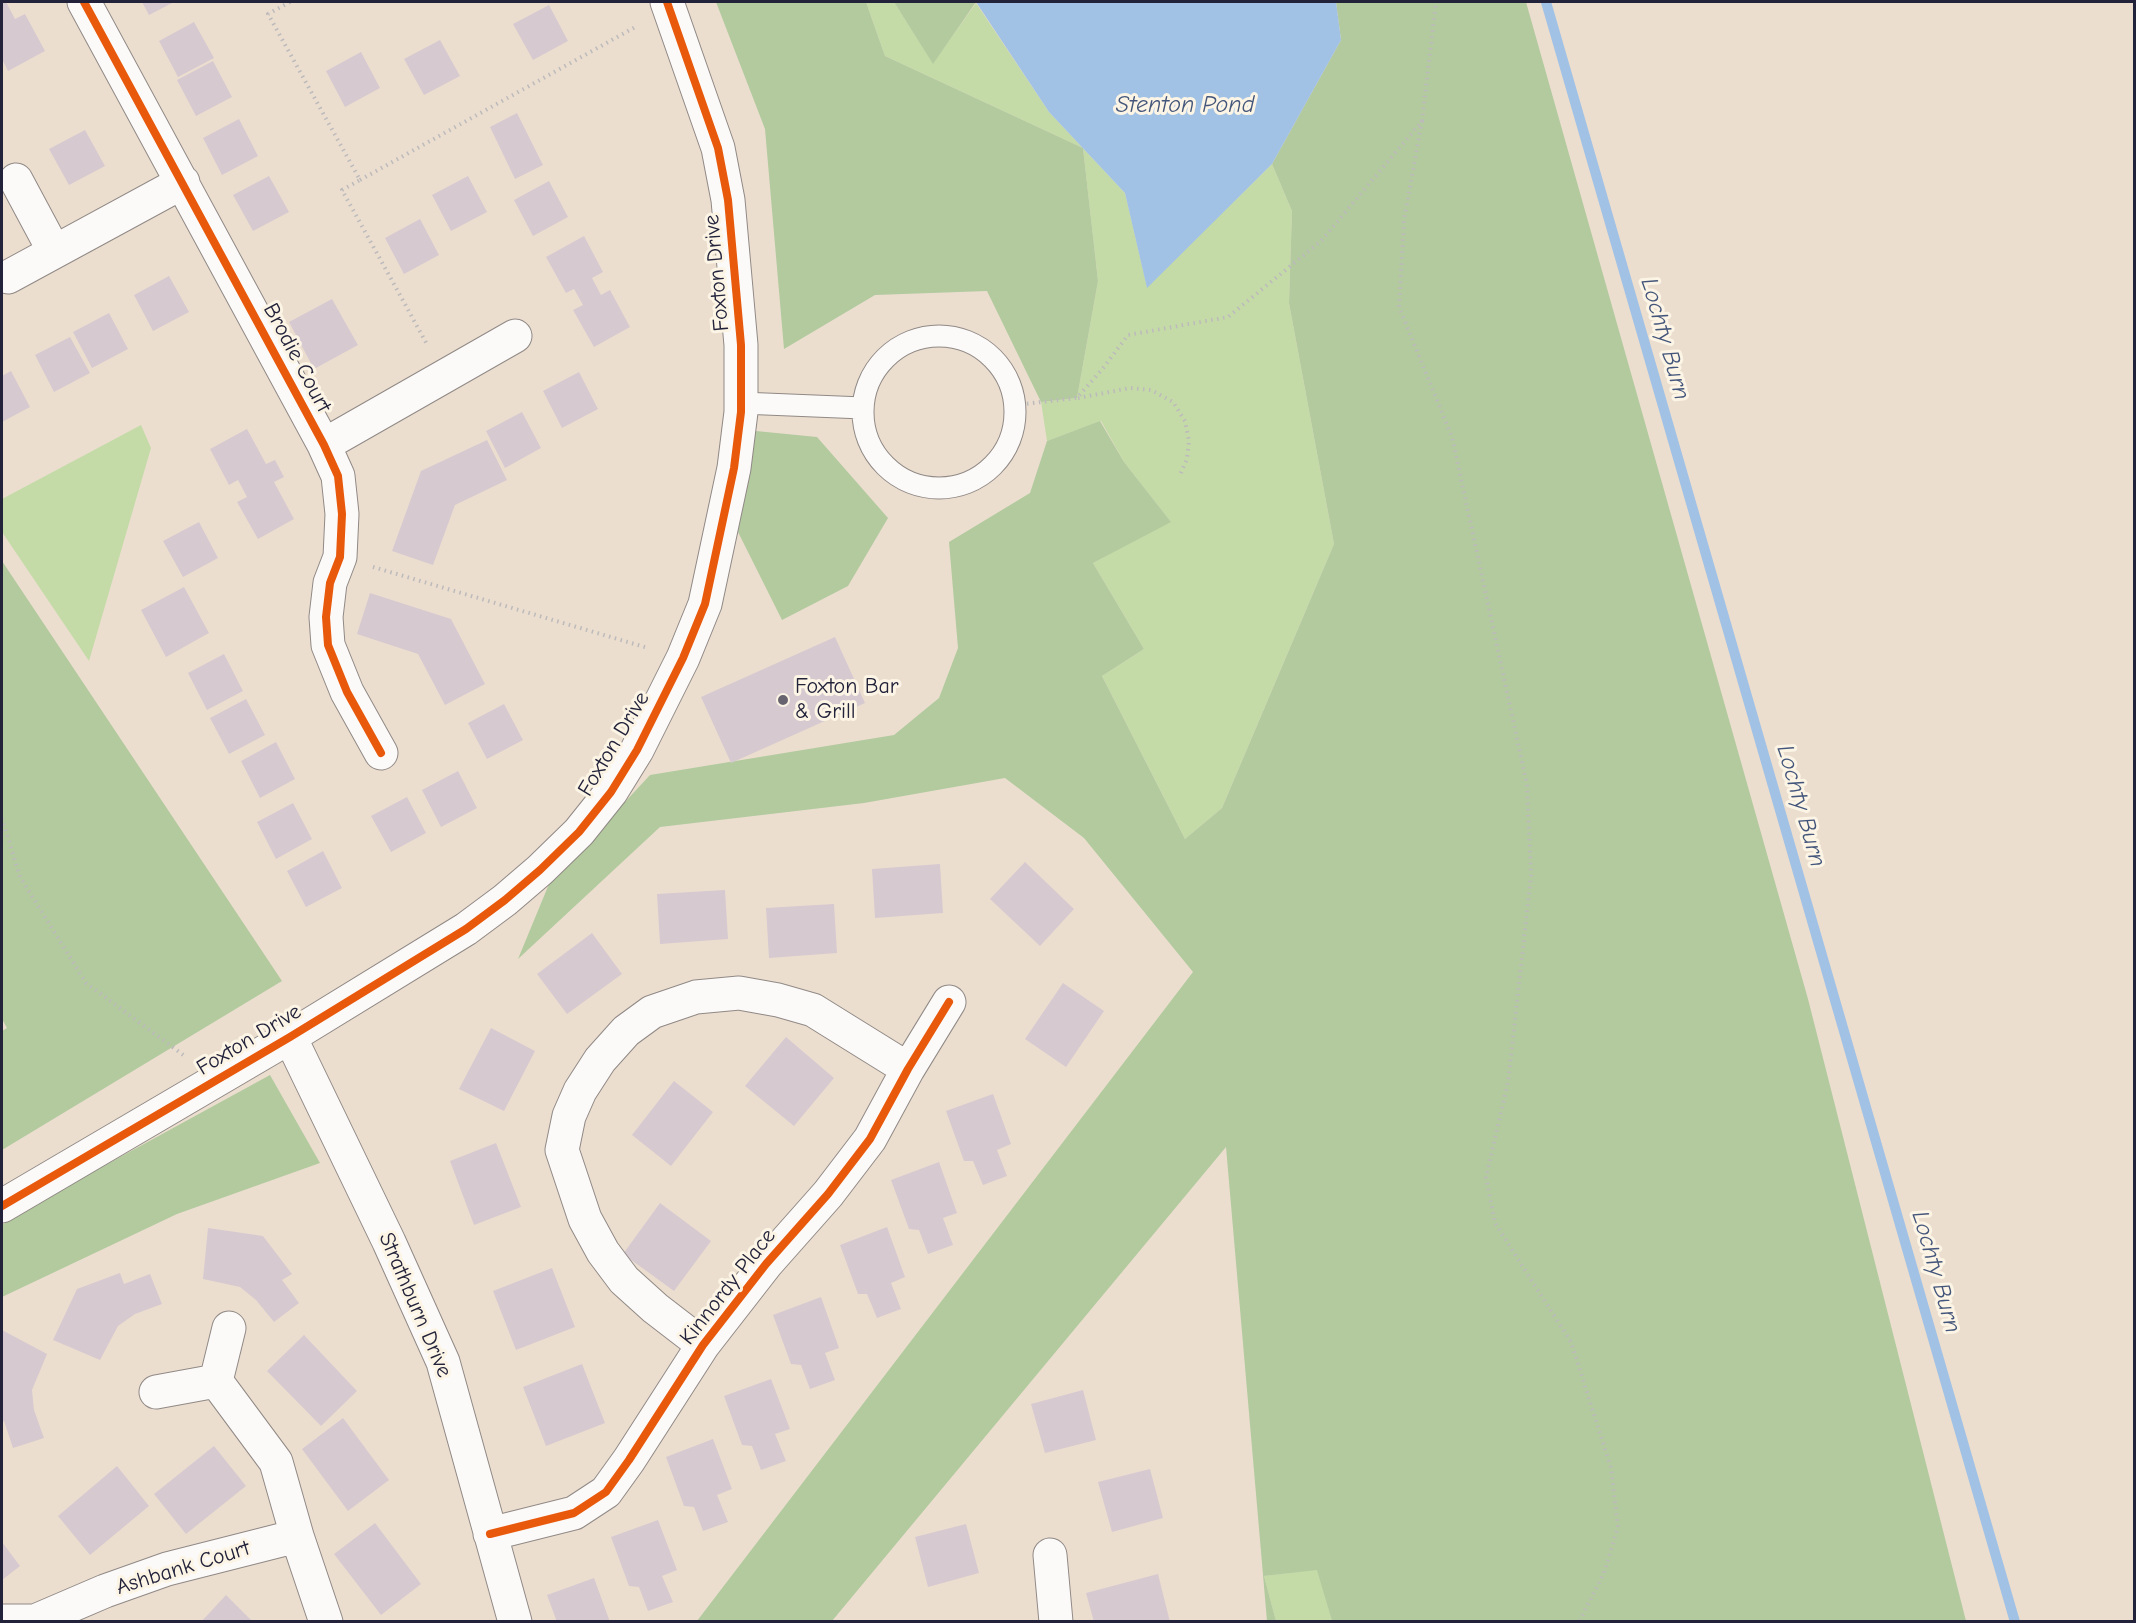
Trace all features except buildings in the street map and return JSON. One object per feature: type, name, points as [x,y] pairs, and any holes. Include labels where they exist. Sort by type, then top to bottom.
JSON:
[{"type":"street","name":"Brodie Court","points":[[84,2],[324,445],[338,476],[342,514],[340,557],[330,583],[326,617],[328,645],[347,692],[381,753]]},
{"type":"street","name":"Foxton Drive","points":[[2,1206],[291,1037],[466,929],[540,870],[579,832],[611,792],[637,750],[683,658],[705,604],[734,468],[741,403],[741,345],[728,200],[718,148],[668,5]]},
{"type":"street","points":[[16,180],[54,251]]},
{"type":"street","points":[[8,277],[183,182]]},
{"type":"street","name":"Brodie Court","points":[[324,445],[515,336]]},
{"type":"street","name":"Kinnordy Place","points":[[703,1345],[655,1308],[624,1280],[603,1252],[585,1219],[562,1150],[569,1116],[580,1091],[600,1060],[626,1031],[652,1012],[696,997],[739,993],[778,1000],[813,1010],[908,1069]]},
{"type":"street","name":"Kinnordy Place","points":[[490,1534],[574,1513],[606,1492],[703,1345],[766,1264],[828,1194],[870,1139],[908,1069],[949,1002]]},
{"type":"street","name":"Strathburn Drive","points":[[291,1037],[389,1242],[443,1362],[515,1622]]},
{"type":"street","points":[[216,1381],[229,1328]]},
{"type":"street","points":[[156,1392],[216,1381]]},
{"type":"street","points":[[216,1381],[276,1462],[297,1536],[326,1622]]},
{"type":"street","name":"Ashbank Court","points":[[2,1621],[35,1621],[167,1569],[297,1536]]},
{"type":"street","points":[[1050,1555],[1056,1622]]},
{"type":"lane","points":[[942,335],[966,340],[986,352],[1003,369],[1013,390],[1015,405],[1016,416],[1010,442],[995,464],[974,480],[948,488],[922,486],[898,476],[879,458],[867,434],[863,408],[868,385],[880,364],[897,348],[919,338],[942,335]]},
{"type":"lane","points":[[741,403],[863,408]]},
{"type":"path","points":[[290,2],[268,14],[360,180]]},
{"type":"path","points":[[1436,2],[1422,121],[1404,220],[1399,307],[1452,437],[1527,785],[1531,876],[1508,1082],[1486,1177],[1495,1223],[1571,1342],[1611,1468],[1618,1527],[1604,1573],[1579,1622]]},
{"type":"path","points":[[444,376],[342,190],[668,5]]},
{"type":"path","points":[[1077,398],[1128,335],[1228,317],[1321,241],[1422,121]]},
{"type":"path","points":[[1015,405],[1077,398],[1130,388],[1151,390],[1173,402],[1185,421],[1189,441],[1187,459],[1179,477]]},
{"type":"path","points":[[340,557],[683,658]]},
{"type":"path","points":[[2,818],[20,877],[86,983],[218,1080]]},
{"type":"green space","points":[[716,2],[866,2],[885,56],[1083,148],[1098,281],[1077,398],[1041,402],[987,291],[875,295],[784,349],[765,129]]},
{"type":"green space","points":[[866,2],[894,2],[933,63],[976,3],[1049,112],[1083,148],[885,56]]},
{"type":"green space","points":[[894,2],[976,2],[933,64]]},
{"type":"green space","points":[[1336,2],[1526,2],[1808,999],[1966,1621],[1332,1621],[1317,1570],[1264,1576],[1276,1621],[1267,1621],[1226,1147],[832,1621],[697,1621],[1193,972],[1084,838],[1005,778],[864,803],[660,827],[518,959],[549,884],[650,775],[894,735],[939,698],[958,648],[949,542],[1030,493],[1047,441],[1100,421],[1124,462],[1171,522],[1093,563],[1144,649],[1102,676],[1185,839],[1222,808],[1334,544],[1289,303],[1292,211],[1272,164],[1341,40]]},
{"type":"green space","points":[[1083,148],[1125,193],[1147,287],[1272,164],[1292,211],[1289,303],[1334,544],[1222,808],[1185,839],[1102,676],[1144,649],[1093,563],[1170,521],[1124,462],[1101,421],[1047,441],[1041,402],[1077,398],[1098,281]]},
{"type":"green space","points":[[141,425],[151,448],[89,661],[2,532],[2,499]]},
{"type":"green space","points":[[756,431],[817,437],[888,518],[848,586],[782,620],[738,532]]},
{"type":"green space","points":[[2,561],[282,981],[2,1150],[2,1031],[7,1028],[2,1019]]},
{"type":"green space","points":[[270,1075],[320,1163],[177,1214],[2,1297],[2,1225],[58,1191]]},
{"type":"green space","points":[[1318,1569],[1332,1621],[1276,1621],[1264,1576]]},
{"type":"water","name":"Stenton Pond","points":[[976,2],[1336,2],[1341,40],[1272,164],[1147,288],[1125,193],[1049,112]]},
{"type":"waterway","name":"Lochty Burn","points":[[1546,2],[2015,1622]]},
{"type":"cycle path","points":[[84,2],[324,445],[338,476],[342,514],[340,557],[330,583],[326,617],[328,645],[347,692],[381,753]]},
{"type":"cycle path","points":[[2,1206],[290,1037],[466,929],[540,870],[579,832],[611,792],[637,750],[683,658],[705,604],[734,468],[741,412],[741,345],[728,200],[718,148],[667,2]]},
{"type":"cycle path","points":[[490,1534],[574,1513],[606,1492],[703,1345],[766,1264],[828,1194],[870,1139],[908,1069],[949,1002]]},
{"type":"place","name":"Foxton Bar & Grill","points":[[783,700]]}]
